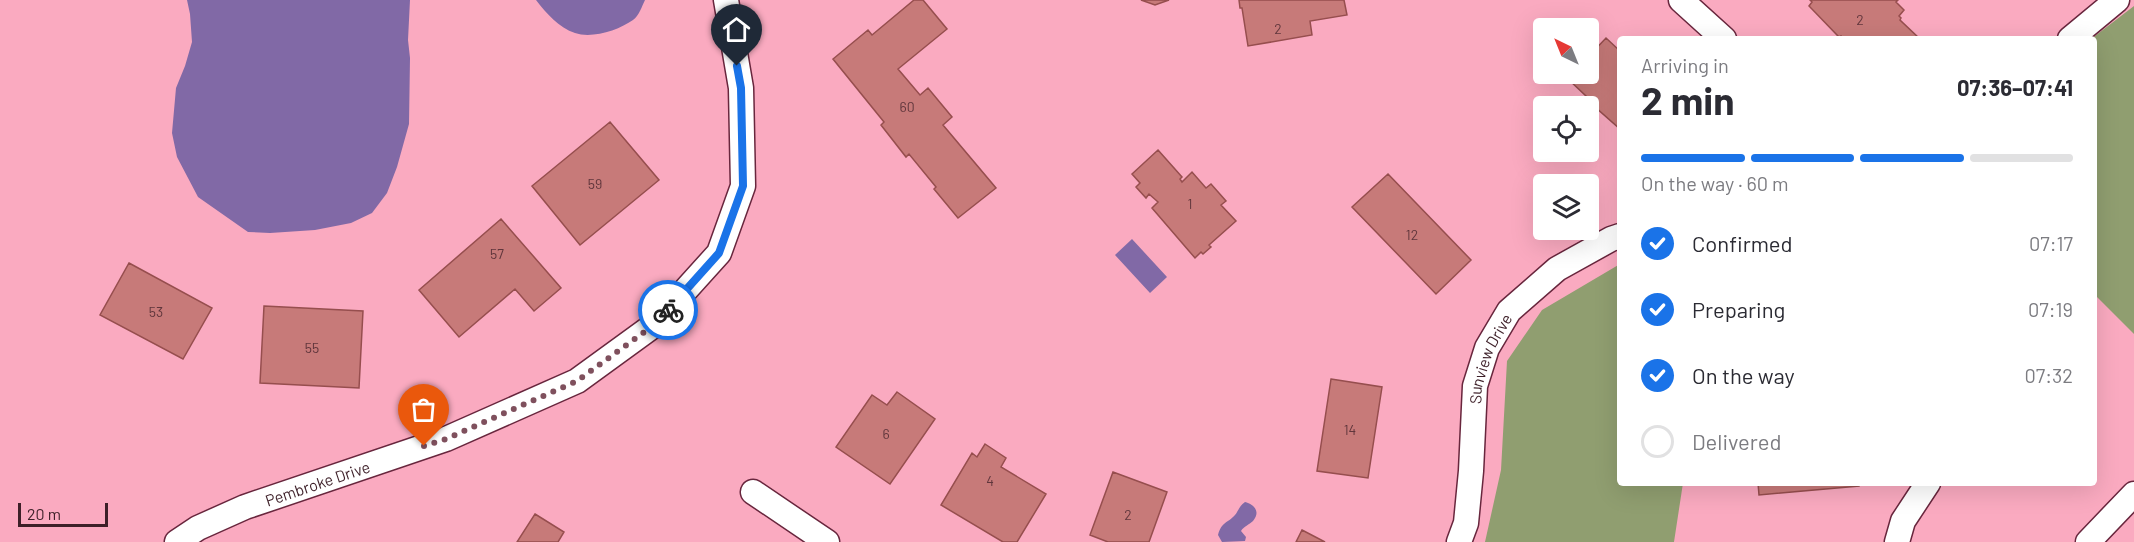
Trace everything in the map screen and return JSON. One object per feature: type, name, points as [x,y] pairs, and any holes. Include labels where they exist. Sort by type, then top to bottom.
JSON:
[{"type":"street","name":"Pembroke Drive","points":[[177,542],[198,528],[245,507],[446,439],[577,381],[654,325],[719,253],[743,186],[741,88],[726,0]]},
{"type":"street","points":[[1681,0],[1721,36]]},
{"type":"street","points":[[2074,36],[2117,0]]},
{"type":"street","name":"Sunview Drive","points":[[1459,542],[1466,523],[1475,386],[1487,348],[1509,311],[1557,269],[1617,237]]},
{"type":"street","points":[[1898,542],[1903,520],[1926,486]]},
{"type":"street","points":[[753,492],[827,542]]},
{"type":"street","points":[[2088,542],[2134,494]]},
{"type":"green space","points":[[2134,6],[2134,334],[2097,297],[2097,36],[2095,36]]},
{"type":"green space","points":[[1617,266],[1617,486],[1683,486],[1674,542],[1485,542],[1501,470],[1507,361],[1542,310]]},
{"type":"shaded area","points":[[187,0],[410,0],[409,124],[387,193],[372,213],[351,223],[315,230],[248,232],[198,197],[177,157],[172,133],[176,88],[192,42]]},
{"type":"shaded area","points":[[536,0],[645,0],[637,16],[627,24],[605,32],[582,35],[558,24]]},
{"type":"shaded area","points":[[1132,239],[1167,277],[1150,293],[1115,255]]},
{"type":"shaded area","points":[[1245,502],[1254,507],[1256,515],[1253,521],[1241,531],[1246,537],[1245,541],[1222,542],[1218,535],[1221,527]]},
{"type":"building","points":[[914,0],[923,0],[947,29],[898,69],[920,95],[928,88],[952,117],[943,125],[996,188],[958,218],[909,154],[906,157],[881,125],[884,122],[833,59],[868,30],[872,35]]},
{"type":"building","points":[[1141,0],[1169,0],[1155,5]]},
{"type":"building","points":[[1239,0],[1344,0],[1347,15],[1310,21],[1312,35],[1248,46]]},
{"type":"building","points":[[1810,0],[1898,0],[1896,2],[1904,10],[1899,16],[1900,20],[1917,36],[1838,36],[1809,6],[1812,2]]},
{"type":"building","points":[[1606,38],[1617,48],[1617,126],[1599,110],[1599,96],[1586,96],[1573,84],[1599,84],[1599,45]]},
{"type":"building","points":[[610,122],[659,180],[580,245],[532,186]]},
{"type":"building","points":[[1158,150],[1182,177],[1180,179],[1182,182],[1192,172],[1206,188],[1211,184],[1226,201],[1221,205],[1236,221],[1209,245],[1211,247],[1195,258],[1152,208],[1158,202],[1149,194],[1146,198],[1136,187],[1140,183],[1132,174]]},
{"type":"building","points":[[1388,174],[1471,260],[1436,294],[1352,207]]},
{"type":"building","points":[[501,219],[561,288],[534,311],[515,289],[459,337],[419,290]]},
{"type":"building","points":[[129,263],[212,308],[183,359],[100,315]]},
{"type":"building","points":[[264,306],[363,311],[359,388],[260,383]]},
{"type":"building","points":[[1331,379],[1382,387],[1368,478],[1317,471]]},
{"type":"building","points":[[897,392],[935,419],[890,484],[836,447],[872,395],[887,405]]},
{"type":"building","points":[[985,444],[1006,458],[1001,467],[1046,494],[1017,542],[1003,542],[941,505],[972,453],[977,457]]},
{"type":"building","points":[[1113,472],[1167,492],[1149,542],[1108,542],[1090,535]]},
{"type":"building","points":[[1758,486],[1859,486],[1759,495]]},
{"type":"building","points":[[535,514],[564,532],[558,542],[517,542]]},
{"type":"building","points":[[1302,530],[1325,542],[1296,542]]},
{"type":"way so far","points":[[424,446],[446,439],[577,381],[654,325],[668,310]]},
{"type":"route","points":[[668,310],[719,253],[743,186],[741,88],[737,66]]}]
